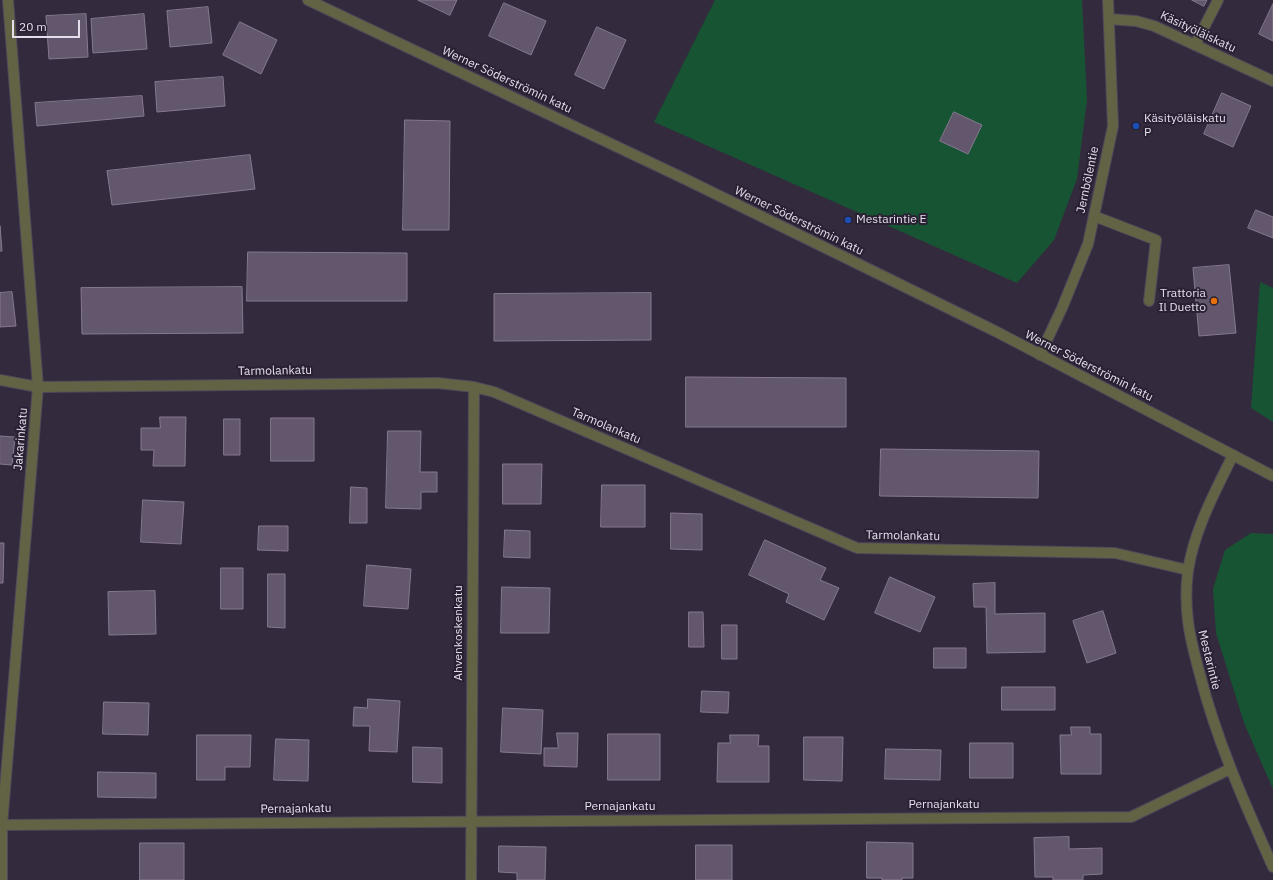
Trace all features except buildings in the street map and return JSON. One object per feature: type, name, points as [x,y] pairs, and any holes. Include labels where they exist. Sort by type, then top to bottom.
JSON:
[{"type":"street","name":"Jakarinkatu","points":[[2,880],[1,825],[38,387],[8,0]]},
{"type":"street","name":"Werner Söderströmin katu","points":[[308,0],[684,179],[1040,355],[1273,476]]},
{"type":"street","name":"Jernbölentie","points":[[1040,355],[1062,308],[1088,244],[1113,126],[1108,0]]},
{"type":"street","points":[[1195,45],[1218,0]]},
{"type":"street","name":"Käsityöläiskatu","points":[[1109,19],[1136,21],[1154,26],[1273,82]]},
{"type":"street","points":[[1094,216],[1156,240],[1149,301]]},
{"type":"street","name":"Tarmolankatu","points":[[0,380],[38,387],[438,383],[474,387],[494,392],[857,548],[1115,553],[1188,570]]},
{"type":"street","name":"Ahvenkoskenkatu","points":[[471,880],[474,387]]},
{"type":"street","name":"Mestarintie","points":[[1233,455],[1211,499],[1197,534],[1188,570],[1186,601],[1188,630],[1207,704],[1230,769],[1273,867]]},
{"type":"street","name":"Pernajankatu","points":[[1,825],[1131,817],[1230,769]]},
{"type":"green space","points":[[715,0],[1082,0],[1087,100],[1077,179],[1054,240],[1017,283],[654,122]]},
{"type":"green space","points":[[1260,282],[1273,288],[1273,422],[1251,408]]},
{"type":"green space","points":[[1251,533],[1273,534],[1273,789],[1244,723],[1216,633],[1213,589],[1225,550]]},
{"type":"place","name":"Käsityöläiskatu P","points":[[1136,126]]},
{"type":"place","name":"Mestarintie E","points":[[848,220]]},
{"type":"place","name":"Trattoria Il Duetto","points":[[1214,301]]}]
